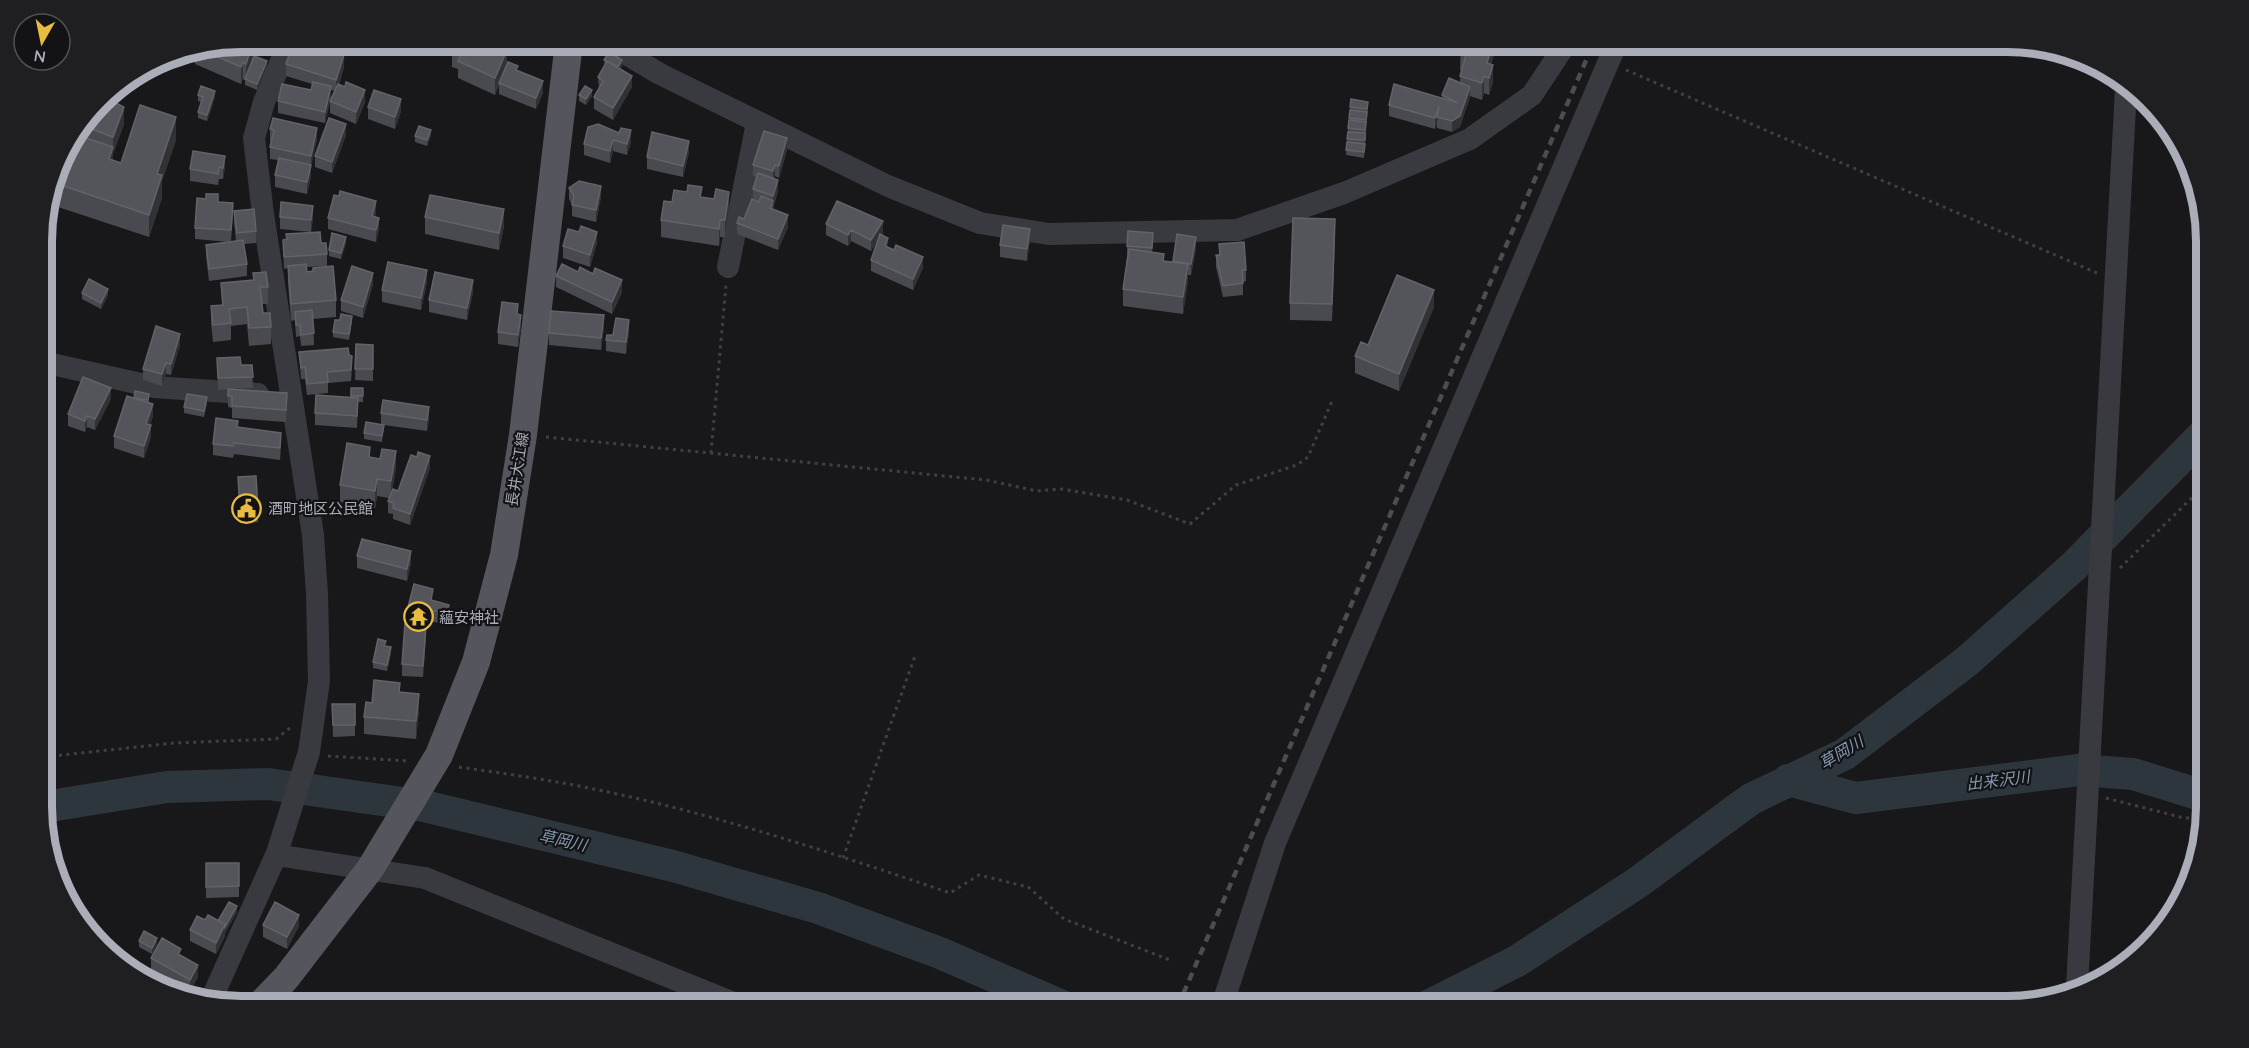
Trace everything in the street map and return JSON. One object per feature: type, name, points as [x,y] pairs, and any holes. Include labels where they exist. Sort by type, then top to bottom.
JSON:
[{"type":"main road","name":"長井大江線","points":[[269,996],[286,978],[370,869],[437,759],[478,652],[504,555],[523,435],[567,52]]},
{"type":"street","points":[[214,994],[277,854],[309,753],[319,681],[313,535],[293,394],[263,214],[254,138],[264,102],[285,52]]},
{"type":"street","points":[[623,52],[660,74],[888,186],[980,223],[1049,234],[1237,230],[1344,193],[1470,139],[1532,95],[1560,52]]},
{"type":"street","points":[[1226,995],[1275,843],[1613,52]]},
{"type":"street","points":[[2077,982],[2126,94]]},
{"type":"street","points":[[728,267],[757,123]]},
{"type":"street","points":[[53,364],[154,387],[228,394],[293,394]]},
{"type":"street","points":[[277,854],[424,878],[714,996]]},
{"type":"path","points":[[1613,52],[2115,281]]},
{"type":"path","points":[[711,453],[728,267]]},
{"type":"path","points":[[523,435],[986,480],[1037,491],[1061,489],[1127,500],[1190,524],[1236,485],[1297,465],[1308,457],[1332,401]]},
{"type":"path","points":[[2117,574],[2122,563],[2196,493]]},
{"type":"path","points":[[843,858],[916,653]]},
{"type":"path","points":[[53,756],[174,743],[276,739],[290,728],[292,718]]},
{"type":"path","points":[[309,753],[437,759],[565,783],[691,813],[843,858],[950,893],[979,874],[1028,887],[1064,919],[1170,960]]},
{"type":"path","points":[[2086,795],[2130,802],[2180,817],[2196,819]]},
{"type":"building","points":[[250,52],[246,64],[243,62],[241,67],[213,55]]},
{"type":"building","points":[[290,52],[337,52],[344,55],[336,80],[286,64]]},
{"type":"building","points":[[456,52],[506,52],[495,78],[458,61],[461,54]]},
{"type":"building","points":[[609,52],[622,60],[618,67],[604,60]]},
{"type":"building","points":[[1490,52],[1487,63],[1493,65],[1489,78],[1484,76],[1482,83],[1460,76],[1466,55],[1460,53]]},
{"type":"building","points":[[254,56],[267,61],[257,84],[245,79]]},
{"type":"building","points":[[607,61],[632,76],[613,108],[594,97],[603,81],[598,77]]},
{"type":"building","points":[[508,62],[518,66],[516,70],[543,81],[536,98],[499,83]]},
{"type":"building","points":[[1449,78],[1470,87],[1460,116],[1452,121],[1437,117],[1439,107],[1435,118],[1389,105],[1394,84],[1458,103],[1442,95]]},
{"type":"building","points":[[313,82],[331,86],[325,112],[278,101],[282,84],[311,90]]},
{"type":"building","points":[[346,82],[365,90],[356,112],[330,101],[338,84],[345,87]]},
{"type":"building","points":[[201,86],[215,91],[207,115],[198,112],[203,97],[198,95]]},
{"type":"building","points":[[585,86],[592,90],[586,99],[579,95]]},
{"type":"building","points":[[374,90],[401,99],[395,117],[368,107]]},
{"type":"building","points":[[118,99],[116,103],[124,107],[113,137],[90,128]]},
{"type":"building","points":[[1351,99],[1368,102],[1367,109],[1350,107]]},
{"type":"building","points":[[140,105],[176,117],[157,174],[162,175],[149,215],[61,185],[83,137],[113,147],[109,159],[121,163]]},
{"type":"building","points":[[1350,110],[1367,112],[1366,120],[1349,118]]},
{"type":"building","points":[[273,118],[317,128],[311,156],[270,147],[274,130],[270,129]]},
{"type":"building","points":[[329,118],[346,124],[332,162],[315,156]]},
{"type":"building","points":[[1349,120],[1366,122],[1365,130],[1348,128]]},
{"type":"building","points":[[598,124],[619,133],[621,128],[631,130],[627,144],[613,140],[610,151],[584,144],[588,127]]},
{"type":"building","points":[[419,126],[431,130],[427,140],[415,136]]},
{"type":"building","points":[[764,131],[787,138],[779,166],[775,165],[773,171],[753,165]]},
{"type":"building","points":[[652,132],[689,141],[683,166],[647,157]]},
{"type":"building","points":[[1348,132],[1365,133],[1365,140],[1347,139]]},
{"type":"building","points":[[1347,142],[1365,144],[1364,152],[1346,150]]},
{"type":"building","points":[[193,151],[225,156],[223,168],[219,167],[218,174],[190,169]]},
{"type":"building","points":[[279,158],[311,165],[307,182],[275,175]]},
{"type":"building","points":[[758,173],[778,180],[773,196],[753,189]]},
{"type":"building","points":[[579,181],[601,186],[596,210],[572,205],[574,196],[569,188]]},
{"type":"building","points":[[688,185],[702,187],[700,197],[714,199],[716,189],[729,192],[725,220],[720,220],[719,229],[661,220],[664,201],[672,202],[674,190],[687,192]]},
{"type":"building","points":[[340,191],[376,201],[372,216],[379,218],[376,230],[328,218],[334,195],[339,196]]},
{"type":"building","points":[[206,194],[218,194],[218,202],[233,203],[231,230],[195,228],[197,198],[206,199]]},
{"type":"building","points":[[430,195],[504,209],[499,233],[425,217]]},
{"type":"building","points":[[761,196],[773,201],[770,208],[788,215],[778,239],[737,223],[739,217],[744,219],[752,199],[759,202]]},
{"type":"building","points":[[837,201],[883,221],[871,240],[851,230],[848,235],[826,224]]},
{"type":"building","points":[[281,202],[313,206],[311,220],[280,217]]},
{"type":"building","points":[[254,209],[256,231],[237,233],[234,211]]},
{"type":"building","points":[[1293,218],[1335,219],[1332,304],[1290,303]]},
{"type":"building","points":[[1003,225],[1030,229],[1027,249],[1000,245]]},
{"type":"building","points":[[581,226],[597,232],[590,255],[563,246],[568,229],[579,232]]},
{"type":"building","points":[[1128,231],[1153,233],[1152,248],[1127,246]]},
{"type":"building","points":[[320,232],[321,243],[326,243],[327,254],[284,257],[283,240],[287,239],[286,234]]},
{"type":"building","points":[[332,233],[346,237],[341,253],[329,250]]},
{"type":"building","points":[[880,234],[888,238],[885,246],[894,250],[896,245],[923,257],[913,279],[871,260]]},
{"type":"building","points":[[1177,234],[1196,237],[1191,264],[1173,261]]},
{"type":"building","points":[[243,240],[247,264],[209,269],[206,245]]},
{"type":"building","points":[[1244,242],[1246,270],[1242,270],[1243,283],[1223,286],[1216,255],[1220,255],[1219,244]]},
{"type":"building","points":[[1129,249],[1164,254],[1163,261],[1188,264],[1183,297],[1123,289]]},
{"type":"building","points":[[388,262],[427,270],[421,298],[382,290]]},
{"type":"building","points":[[306,264],[307,272],[313,271],[313,268],[333,266],[336,300],[291,304],[288,266]]},
{"type":"building","points":[[562,264],[578,272],[580,267],[593,274],[595,268],[622,280],[612,302],[556,276]]},
{"type":"building","points":[[352,266],[373,273],[363,307],[341,300]]},
{"type":"building","points":[[266,272],[268,287],[260,287],[263,313],[270,313],[271,327],[249,328],[247,307],[229,309],[231,323],[213,325],[211,306],[223,305],[221,283],[254,280],[253,273]]},
{"type":"building","points":[[435,272],[473,280],[467,308],[429,300]]},
{"type":"building","points":[[1397,275],[1434,290],[1399,374],[1355,356],[1361,342],[1368,345]]},
{"type":"building","points":[[89,279],[108,289],[101,303],[82,293]]},
{"type":"building","points":[[502,302],[518,304],[517,314],[521,315],[518,335],[498,332]]},
{"type":"building","points":[[312,310],[314,333],[301,335],[300,325],[296,325],[295,312]]},
{"type":"building","points":[[551,311],[604,315],[601,338],[549,333]]},
{"type":"building","points":[[341,314],[352,316],[349,334],[333,332],[335,320],[340,320]]},
{"type":"building","points":[[616,318],[629,320],[626,342],[606,340],[607,335],[613,335]]},
{"type":"building","points":[[156,326],[180,334],[171,364],[166,363],[162,374],[143,369]]},
{"type":"building","points":[[356,344],[373,345],[373,369],[355,369]]},
{"type":"building","points":[[348,348],[349,355],[352,356],[351,370],[327,372],[328,382],[307,384],[305,367],[301,368],[299,352]]},
{"type":"building","points":[[240,357],[241,365],[252,365],[253,377],[218,378],[217,358]]},
{"type":"building","points":[[83,377],[111,388],[95,419],[87,416],[85,421],[68,414]]},
{"type":"building","points":[[351,388],[363,388],[363,396],[351,396]]},
{"type":"building","points":[[228,389],[287,393],[286,410],[232,406],[232,396],[228,396]]},
{"type":"building","points":[[135,391],[149,394],[148,400],[134,398]]},
{"type":"building","points":[[187,394],[207,397],[204,411],[184,407]]},
{"type":"building","points":[[316,395],[358,398],[357,416],[315,413]]},
{"type":"building","points":[[127,396],[153,404],[146,424],[151,425],[144,446],[114,436]]},
{"type":"building","points":[[383,400],[429,407],[427,420],[381,413]]},
{"type":"building","points":[[216,418],[238,421],[237,427],[281,433],[280,448],[234,443],[233,446],[213,444]]},
{"type":"building","points":[[366,422],[384,425],[382,436],[364,433]]},
{"type":"building","points":[[347,443],[370,447],[369,457],[380,459],[382,449],[396,451],[391,481],[377,479],[375,491],[340,485]]},
{"type":"building","points":[[418,452],[430,456],[410,514],[393,508],[394,503],[388,501],[393,489],[398,491],[411,455],[417,457]]},
{"type":"building","points":[[256,476],[258,510],[240,511],[238,477]]},
{"type":"building","points":[[362,539],[411,551],[407,569],[357,556]]},
{"type":"building","points":[[414,584],[433,589],[431,600],[449,605],[447,614],[426,609],[424,619],[406,615]]},
{"type":"building","points":[[405,623],[426,625],[423,666],[402,664]]},
{"type":"building","points":[[378,639],[386,641],[384,646],[391,647],[387,665],[373,662]]},
{"type":"building","points":[[374,680],[400,683],[399,692],[419,694],[416,721],[364,717],[366,702],[372,703]]},
{"type":"building","points":[[332,704],[355,704],[355,725],[333,725]]},
{"type":"building","points":[[206,863],[239,863],[239,886],[206,887]]},
{"type":"building","points":[[229,902],[237,906],[225,927],[225,924],[218,921]]},
{"type":"building","points":[[275,902],[299,915],[287,937],[263,925]]},
{"type":"building","points":[[208,915],[225,924],[216,943],[190,930],[197,916],[205,920]]},
{"type":"building","points":[[144,931],[157,938],[152,948],[139,941]]},
{"type":"building","points":[[162,938],[181,949],[178,954],[198,965],[190,980],[151,958]]},
{"type":"building","points":[[494,993],[514,996],[494,996]]},
{"type":"waterway","name":"草岡川","points":[[1449,995],[1517,961],[1637,883],[1751,799],[1845,754],[1966,662],[2073,567],[2196,442]]},
{"type":"waterway","name":"出来沢川","points":[[1788,780],[1856,798],[2079,770],[2133,774],[2196,794]]},
{"type":"waterway","name":"草岡川","points":[[53,806],[167,787],[268,784],[424,806],[673,866],[818,908],[940,953],[1038,996]]},
{"type":"railway","points":[[1183,995],[1590,52]]},
{"type":"place","name":"酒町地区公民館","points":[[247,508]]},
{"type":"place","name":"蘊安神社","points":[[418,617]]}]
